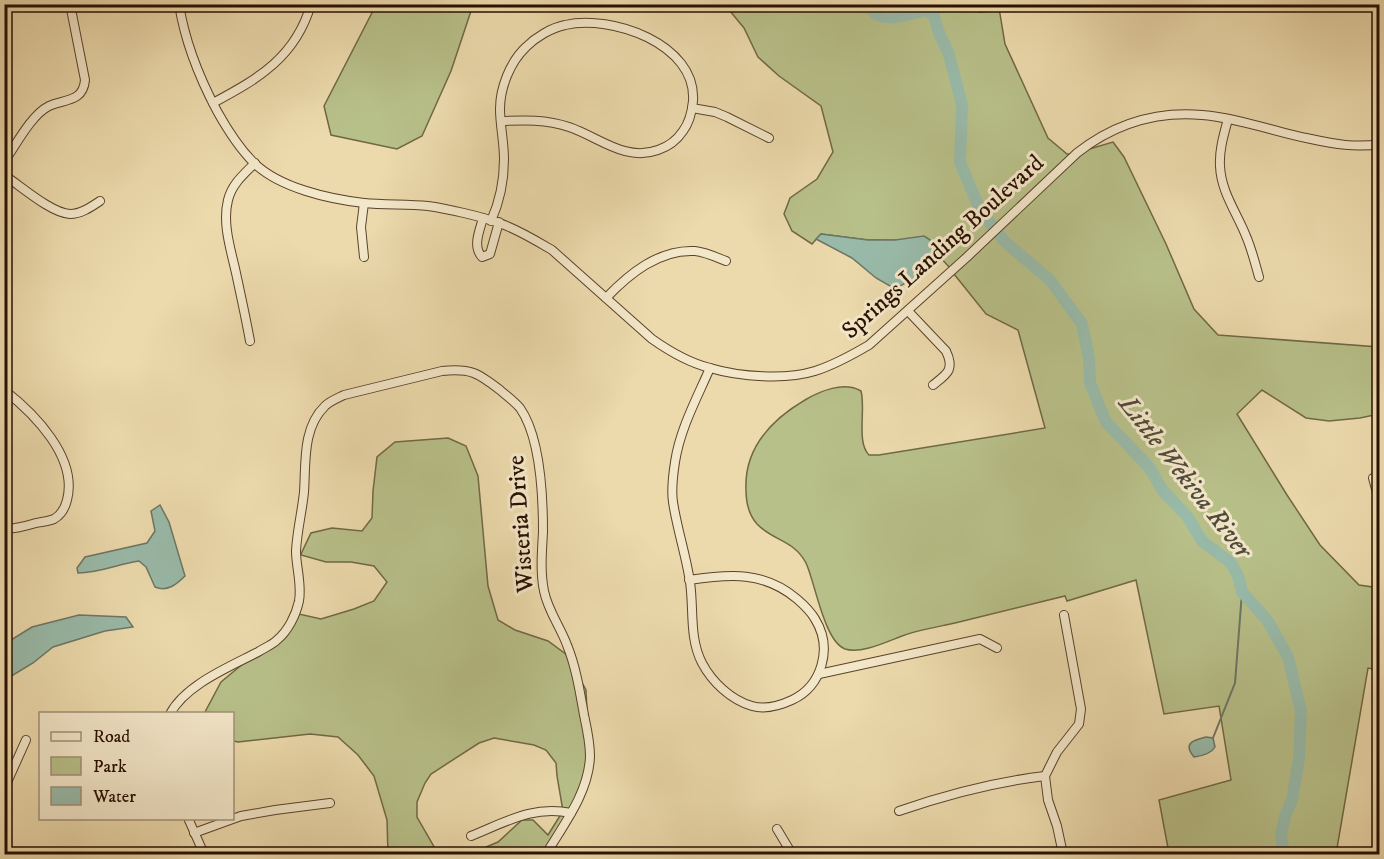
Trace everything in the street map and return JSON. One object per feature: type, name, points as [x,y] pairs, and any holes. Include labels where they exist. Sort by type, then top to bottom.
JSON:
[{"type":"street","points":[[4,162],[36,116],[50,105],[68,101],[76,96],[84,85],[85,80],[70,4]]},
{"type":"street","name":"Springs Landing Boulevard","points":[[179,4],[189,48],[203,86],[228,131],[255,163],[274,178],[311,192],[364,203],[430,207],[491,220],[534,239],[552,250],[666,349],[710,368],[733,373],[783,376],[803,374],[852,356],[869,345],[908,311],[1077,153],[1112,130],[1163,116],[1204,115],[1336,144],[1353,146],[1380,144]]},
{"type":"street","points":[[213,103],[274,65],[288,51],[300,33],[311,4]]},
{"type":"street","points":[[491,220],[498,206],[504,160],[501,121],[500,107],[509,71],[526,47],[551,30],[565,25],[593,22],[621,27],[645,37],[670,53],[687,71],[692,82],[692,108],[683,132],[664,148],[652,152],[639,154],[625,152],[570,127],[555,123],[538,120],[501,121]]},
{"type":"street","points":[[692,108],[715,112],[769,138]]},
{"type":"street","points":[[1228,119],[1221,150],[1222,181],[1250,246],[1259,277]]},
{"type":"street","points":[[250,341],[226,216],[233,188],[238,179],[255,163]]},
{"type":"street","points":[[4,175],[54,210],[69,214],[82,212],[100,201]]},
{"type":"street","points":[[364,203],[361,227],[364,257]]},
{"type":"street","points":[[606,298],[622,281],[638,269],[666,256],[695,251],[726,261]]},
{"type":"street","points":[[908,311],[946,351],[950,359],[950,368],[933,385]]},
{"type":"street","points":[[690,580],[737,575],[754,577],[771,583],[795,598],[816,620],[821,631],[824,654],[819,674],[811,687],[784,704],[764,708],[752,706],[727,693],[709,674],[697,650],[690,580],[675,510],[673,484],[678,445],[710,368]]},
{"type":"street","name":"Wisteria Drive","points":[[171,712],[175,703],[193,687],[277,641],[288,628],[299,600],[296,553],[307,445],[318,414],[325,406],[344,394],[442,371],[467,370],[480,375],[515,402],[527,420],[536,449],[542,509],[544,592],[570,655],[590,744],[587,777],[582,792],[546,855]]},
{"type":"street","points":[[4,390],[43,427],[59,451],[69,480],[69,494],[62,513],[54,518],[22,527],[4,529]]},
{"type":"street","points":[[1373,478],[1380,504]]},
{"type":"street","points":[[1064,615],[1081,709],[1079,724],[1057,752],[1045,776],[1048,800],[1064,855]]},
{"type":"street","points":[[819,674],[980,639],[997,648]]},
{"type":"street","points":[[4,789],[26,740]]},
{"type":"street","points":[[899,811],[938,797],[991,784],[1045,776]]},
{"type":"street","points":[[234,819],[275,810],[330,803]]},
{"type":"street","points":[[471,836],[538,811],[556,810],[571,813]]},
{"type":"street","points":[[188,820],[204,855]]},
{"type":"street","points":[[194,833],[230,820]]},
{"type":"street","points":[[777,829],[792,855]]},
{"type":"street","points":[[4,854],[53,853],[55,855]]},
{"type":"street","points":[[631,855],[639,855]]},
{"type":"green space","points":[[376,5],[473,5],[451,71],[422,136],[397,149],[331,135],[324,106]]},
{"type":"green space","points":[[725,5],[871,5],[879,13],[887,15],[897,14],[916,5],[973,5],[979,12],[994,11],[999,8],[1005,44],[1048,138],[1067,154],[1071,154],[950,268],[939,256],[940,253],[895,240],[868,240],[821,234],[812,244],[792,231],[784,214],[790,198],[817,179],[833,152],[821,106],[779,76],[758,57],[744,28]]},
{"type":"green space","points":[[874,5],[907,5],[890,11],[882,10]]},
{"type":"green space","points":[[1113,142],[1124,157],[1194,309],[1218,335],[1379,347],[1379,418],[1374,415],[1329,421],[1306,418],[1262,390],[1237,414],[1320,545],[1359,585],[1379,588],[1379,670],[1368,668],[1336,854],[1139,854],[1168,848],[1159,800],[1231,780],[1219,706],[1164,714],[1136,580],[1067,601],[1065,596],[915,632],[866,649],[845,649],[831,635],[806,563],[801,555],[763,530],[752,517],[749,508],[746,495],[747,475],[755,448],[762,437],[771,426],[793,408],[832,388],[847,387],[861,391],[863,442],[869,455],[1045,428],[1018,330],[986,314],[954,274],[1086,150]]},
{"type":"green space","points":[[448,438],[466,446],[478,476],[488,586],[498,620],[515,630],[548,641],[567,655],[586,690],[588,783],[551,854],[455,854],[388,854],[387,820],[374,776],[358,755],[338,737],[310,734],[238,742],[234,741],[234,712],[205,712],[221,682],[284,634],[299,614],[321,619],[354,609],[374,601],[387,582],[374,566],[351,562],[326,562],[301,555],[311,533],[332,528],[362,531],[372,518],[377,457],[395,442]],"holes":[[[494,738],[534,745],[546,750],[556,763],[563,811],[548,835],[533,820],[522,820],[498,842],[474,852],[455,854],[436,850],[417,817],[417,802],[431,774],[479,743]]]},
{"type":"water","points":[[821,234],[868,240],[895,240],[924,236],[937,247],[939,256],[911,280],[895,289],[876,278],[852,258],[816,239]]},
{"type":"water","points":[[160,505],[169,522],[185,576],[178,582],[167,588],[155,587],[146,567],[139,561],[94,572],[78,573],[77,568],[85,557],[147,543],[155,531],[151,511]]},
{"type":"water","points":[[79,615],[126,617],[133,627],[105,631],[53,647],[33,663],[8,678],[5,683],[4,647],[6,643],[32,627]]},
{"type":"water","points":[[1206,737],[1213,738],[1215,747],[1209,753],[1194,757],[1189,745]]},
{"type":"waterway","name":"Little Wekiva River","points":[[868,4],[872,11],[885,17],[901,16],[924,10],[934,15],[949,55],[962,105],[960,162],[980,210],[1005,242],[1050,280],[1082,324],[1089,358],[1090,383],[1106,422],[1149,467],[1163,491],[1187,516],[1202,541],[1231,563],[1239,578],[1242,592],[1267,620],[1288,657],[1301,711],[1299,759],[1292,800],[1285,816],[1281,835],[1284,854]]},
{"type":"waterway","points":[[1213,738],[1235,683],[1242,592]]}]
